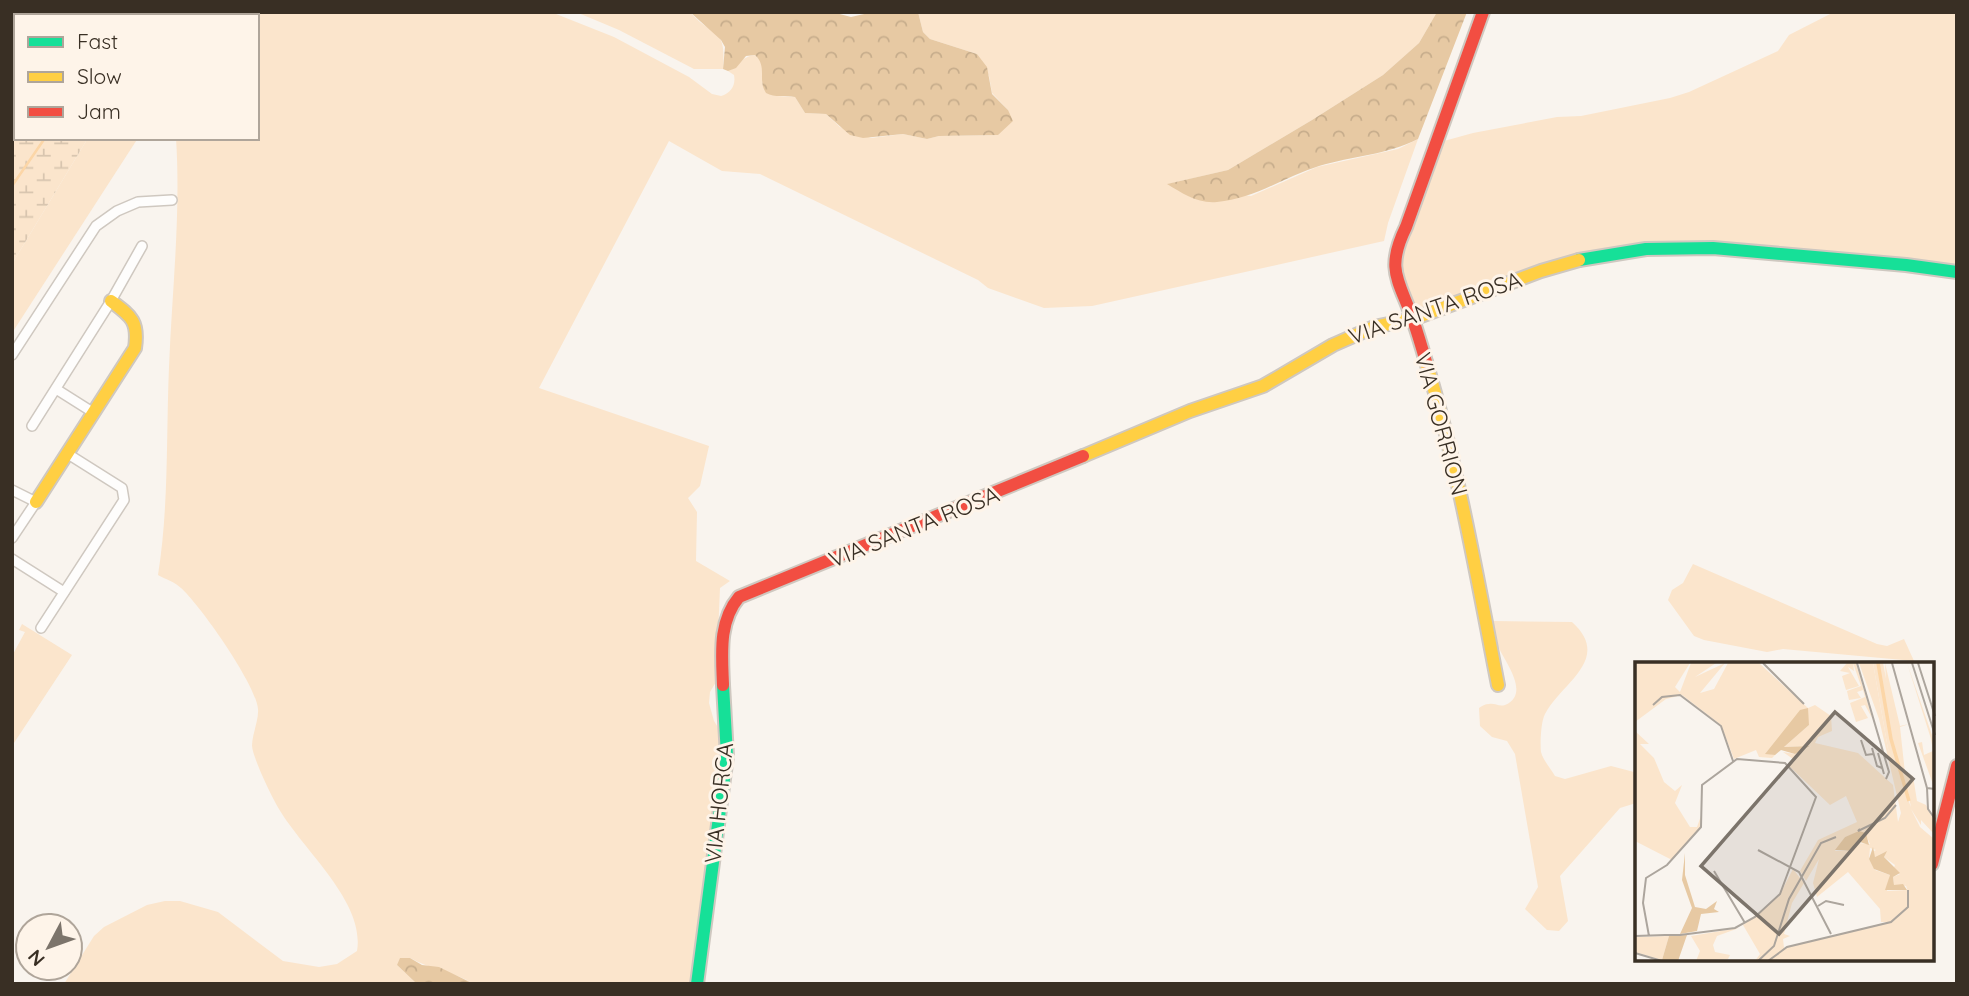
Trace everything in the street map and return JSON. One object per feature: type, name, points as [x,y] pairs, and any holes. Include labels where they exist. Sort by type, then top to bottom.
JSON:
[{"type":"street","name":"VIA GORRION","points":[[1483,12],[1406,227],[1396,247],[1396,281],[1412,319],[1439,404],[1468,531],[1498,685]]},
{"type":"street","points":[[12,355],[96,226],[117,211],[138,202],[172,200]]},
{"type":"street","points":[[32,426],[111,301],[142,246]]},
{"type":"street","name":"VIA SANTA ROSA","points":[[752,593],[1190,411],[1263,386],[1333,345],[1374,327],[1412,319],[1541,271],[1580,260],[1646,249],[1713,248],[1957,272]]},
{"type":"street","points":[[12,538],[135,348],[138,333],[135,321],[111,301]]},
{"type":"street","points":[[55,389],[94,413]]},
{"type":"street","points":[[41,628],[124,500],[122,488],[68,454]]},
{"type":"street","points":[[12,490],[36,502]]},
{"type":"street","points":[[12,559],[64,592]]},
{"type":"street","name":"VIA HORCA","points":[[697,984],[727,756],[721,643],[733,604],[739,597],[752,593]]},
{"type":"street","points":[[1934,856],[1957,766]]},
{"type":"green space","points":[[89,12],[162,12],[161,14],[88,14]]},
{"type":"green space","points":[[162,12],[228,12],[227,14],[161,14]]},
{"type":"green space","points":[[551,12],[614,37],[689,77],[712,94],[721,96],[730,91],[734,75],[728,71],[755,55],[763,68],[762,83],[777,96],[795,97],[805,113],[826,114],[840,127],[871,138],[903,134],[927,139],[939,136],[998,135],[1008,110],[992,93],[989,76],[977,54],[930,39],[923,32],[918,12],[1437,12],[1419,43],[1383,75],[1228,170],[1168,184],[1251,196],[1317,167],[1398,149],[1418,139],[1384,241],[1092,306],[1044,308],[988,288],[978,280],[760,174],[722,171],[669,141],[539,388],[709,446],[700,486],[688,498],[697,512],[696,561],[730,581],[720,588],[716,682],[710,692],[709,703],[719,729],[719,771],[690,984],[474,984],[410,958],[397,965],[417,984],[64,984],[84,982],[84,952],[94,936],[104,927],[147,905],[165,901],[180,901],[218,912],[283,961],[319,967],[337,964],[357,951],[357,931],[351,912],[327,873],[284,817],[258,765],[252,746],[258,709],[248,682],[226,646],[190,597],[179,586],[158,575],[166,497],[169,367],[177,224],[176,140],[259,140],[259,14],[240,14]]},
{"type":"green space","points":[[576,12],[690,12],[720,38],[724,55],[723,69],[694,69],[619,30]]},
{"type":"green space","points":[[690,12],[832,12],[851,17],[873,12],[918,12],[923,32],[930,39],[977,54],[987,67],[992,94],[1008,110],[1013,121],[998,135],[939,136],[927,139],[903,134],[863,138],[850,135],[826,114],[805,113],[795,97],[766,93],[762,83],[761,64],[755,55],[746,56],[736,68],[728,71],[723,69],[725,47],[721,40]]},
{"type":"green space","points":[[1437,12],[1467,12],[1418,139],[1382,152],[1319,166],[1231,200],[1203,201],[1167,184],[1228,170],[1383,75],[1419,43]]},
{"type":"green space","points":[[1834,12],[1957,12],[1957,266],[1700,242],[1642,245],[1433,307],[1423,308],[1410,301],[1400,272],[1400,252],[1444,141],[1557,117],[1581,116],[1689,92],[1778,51],[1789,35]]},
{"type":"green space","points":[[12,13],[44,14],[14,14],[14,72],[12,72]]},
{"type":"green space","points":[[14,123],[14,140],[87,140],[12,264]]},
{"type":"green space","points":[[87,140],[137,140],[12,333],[12,264]]},
{"type":"green space","points":[[1693,564],[1877,644],[1887,646],[1904,639],[1914,661],[1783,649],[1767,652],[1694,636],[1668,600],[1672,590],[1683,583]]},
{"type":"green space","points":[[1494,621],[1572,622],[1583,635],[1587,648],[1586,659],[1545,714],[1541,752],[1555,776],[1565,779],[1611,766],[1635,774],[1635,803],[1620,808],[1560,876],[1568,921],[1559,931],[1547,930],[1525,909],[1538,887],[1515,754],[1507,741],[1492,737],[1480,726],[1479,708],[1488,704],[1505,705],[1516,693],[1514,678],[1494,632]]},
{"type":"green space","points":[[22,624],[72,655],[12,746],[12,656],[25,632],[19,630]]},
{"type":"green space","points":[[400,958],[410,958],[422,965],[439,967],[474,984],[417,984],[397,965]]},
{"type":"waterway","points":[[12,186],[44,140]]},
{"type":"traffic: fast","points":[[1579,260],[1646,249],[1713,248],[1957,272]]},
{"type":"traffic: fast","points":[[697,984],[727,756],[723,685]]},
{"type":"traffic: slow","points":[[1083,456],[1190,411],[1263,386],[1333,345],[1374,327],[1413,319],[1541,271],[1579,260]]},
{"type":"traffic: slow","points":[[36,502],[135,348],[136,331],[132,320],[111,301]]},
{"type":"traffic: slow","points":[[1426,362],[1457,482],[1498,685]]},
{"type":"traffic: jam","points":[[1426,362],[1396,275],[1396,254],[1483,12]]},
{"type":"traffic: jam","points":[[723,685],[724,628],[739,597],[1083,456]]},
{"type":"traffic: jam","points":[[1934,856],[1957,766]]}]
